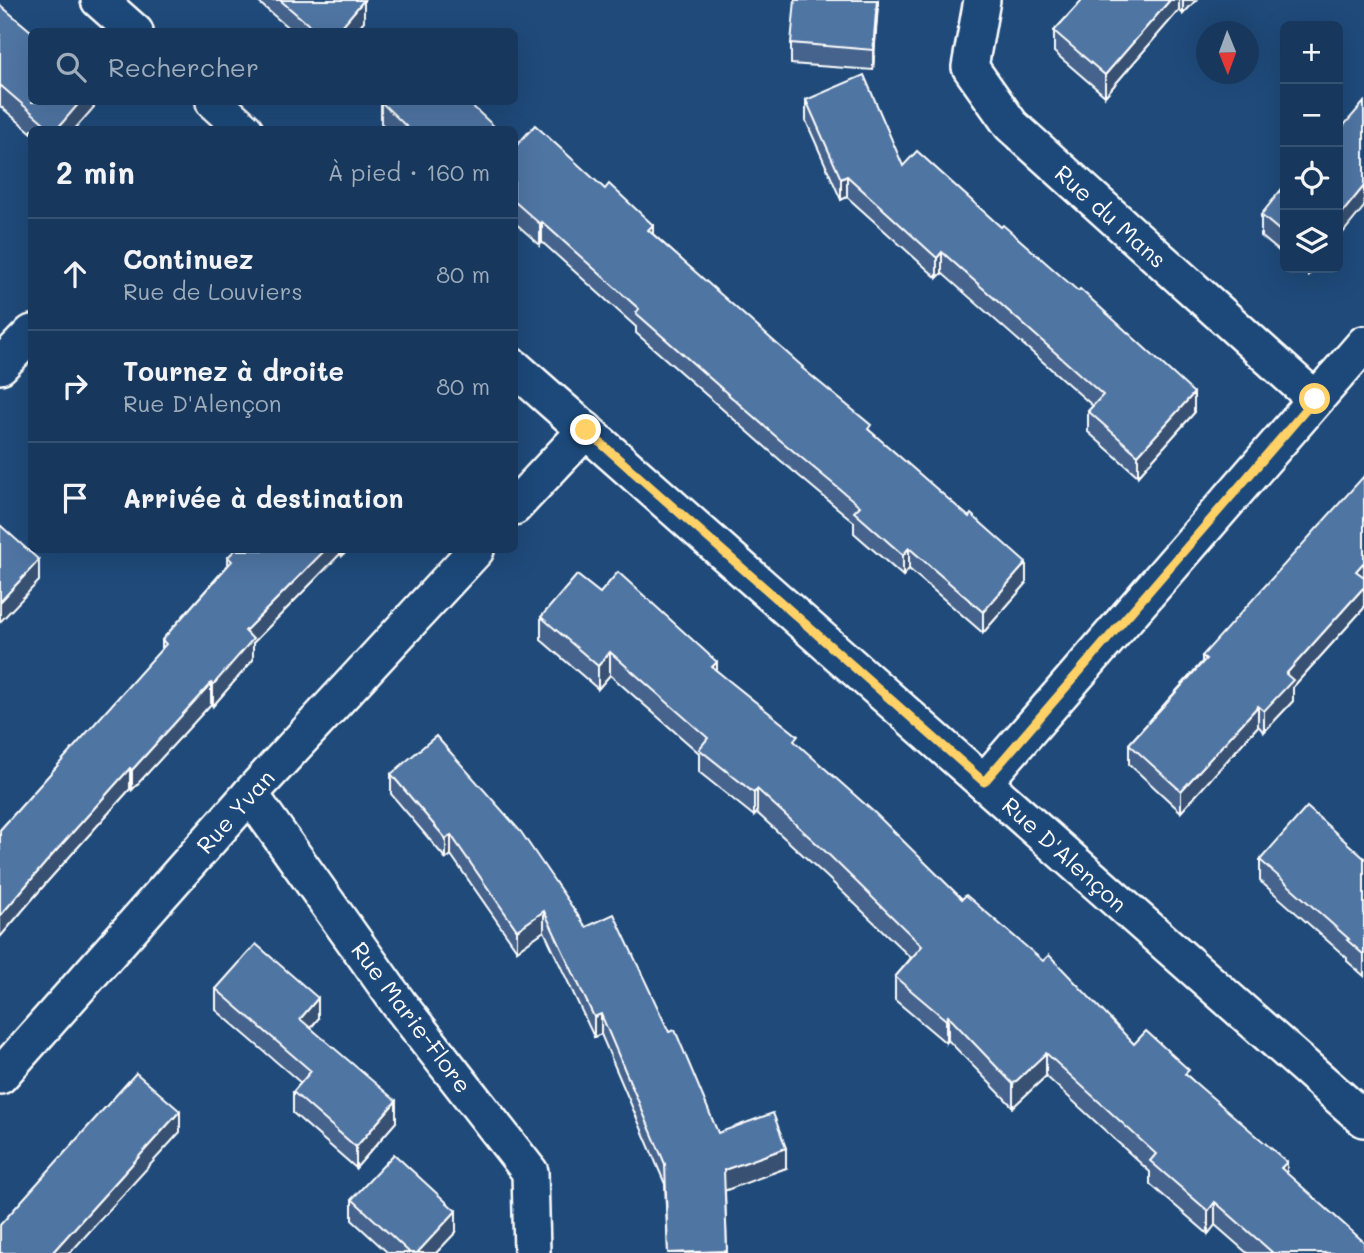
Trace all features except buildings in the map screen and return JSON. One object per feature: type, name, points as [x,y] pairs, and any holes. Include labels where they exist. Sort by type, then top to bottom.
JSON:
[{"type":"street","points":[[99,0],[130,28]]},
{"type":"street","name":"Rue du Mans","points":[[982,0],[970,67],[1011,125],[1315,399]]},
{"type":"street","points":[[0,366],[28,337]]},
{"type":"street","points":[[984,782],[1364,344]]},
{"type":"street","name":"Rue D'Alençon","points":[[518,370],[1364,1119]]},
{"type":"street","points":[[518,503],[586,430]]},
{"type":"street","name":"Rue Yvan","points":[[0,1076],[250,794],[472,553]]},
{"type":"street","name":"Rue Marie-Flore","points":[[250,794],[399,1004],[530,1172],[532,1253]]},
{"type":"route","points":[[586,430],[984,782],[1315,399]]}]
